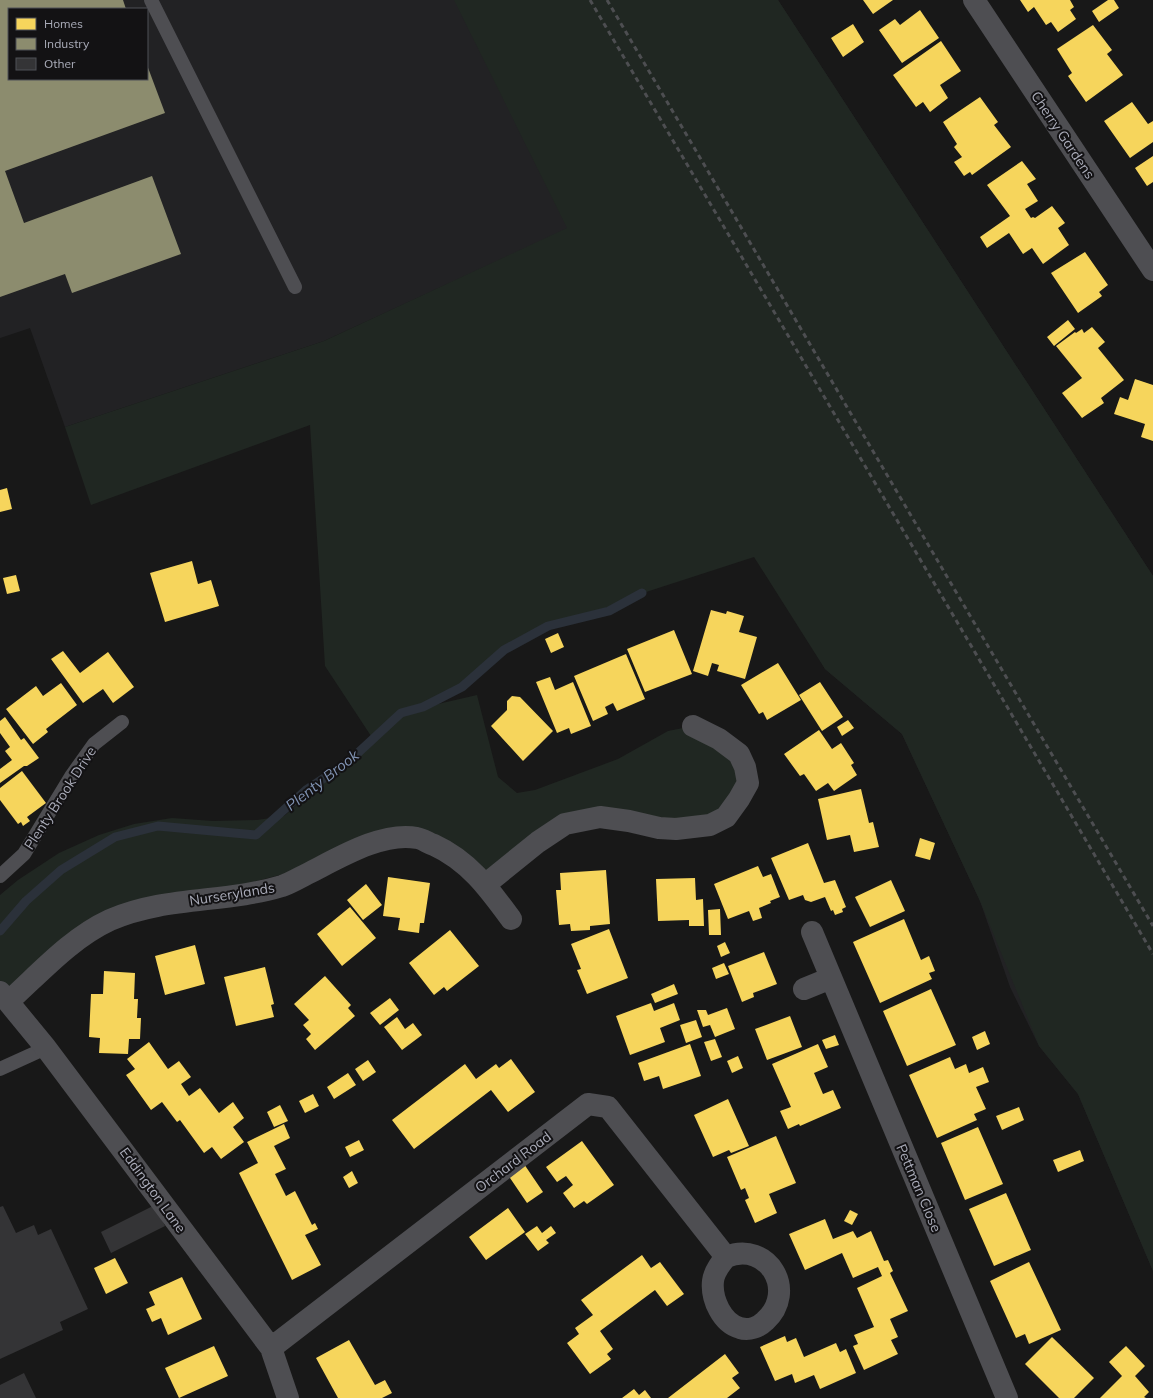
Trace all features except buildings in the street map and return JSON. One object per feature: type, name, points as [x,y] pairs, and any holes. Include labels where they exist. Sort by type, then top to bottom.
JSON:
[{"type":"street","name":"Cherry Gardens","points":[[974,0],[1153,270]]},
{"type":"street","points":[[486,884],[538,842],[565,824],[600,817],[630,821],[659,828],[676,829],[710,825],[726,817],[739,800],[748,783],[745,767],[739,754],[719,739],[693,726]]},
{"type":"street","name":"Nurserylands","points":[[4,997],[79,938],[111,920],[162,904],[248,894],[283,886],[359,849],[392,837],[418,838],[442,849],[468,867],[486,884],[511,919]]},
{"type":"street","name":"Pettman Close","points":[[812,932],[1007,1398]]},
{"type":"street","points":[[804,989],[831,978]]},
{"type":"street","name":"Eddington Lane","points":[[4,997],[46,1048],[271,1348],[288,1398]]},
{"type":"street","name":"Orchard Road","points":[[271,1348],[588,1104],[608,1107],[726,1258]]},
{"type":"lane","points":[[151,0],[295,287]]},
{"type":"lane","name":"Plenty Brook Drive","points":[[0,876],[24,854],[72,775],[94,744],[122,722]]},
{"type":"lane","points":[[0,1069],[46,1048]]},
{"type":"shaded area","points":[[0,0],[778,0],[1153,576],[1153,1271],[1078,1094],[1039,1046],[1010,987],[980,901],[902,734],[825,669],[567,229],[324,341],[65,427],[30,328],[0,338]]},
{"type":"shaded area","points":[[454,0],[778,0],[1153,576],[1153,1271],[1078,1094],[1039,1046],[980,901],[902,734],[825,669],[754,557],[643,593],[609,611],[548,626],[504,650],[462,687],[425,707],[477,695],[498,777],[517,793],[535,790],[618,759],[668,731],[693,726],[745,767],[726,817],[565,824],[486,884],[418,838],[111,920],[0,992],[0,895],[18,880],[59,853],[99,835],[134,824],[172,818],[213,821],[257,820],[284,816],[373,739],[325,666],[310,425],[91,505],[65,427],[324,341],[567,228]]},
{"type":"waterway","name":"Plenty Brook","points":[[0,931],[26,901],[61,870],[115,837],[158,826],[256,835],[306,790],[347,763],[401,713],[423,707],[462,687],[504,650],[548,626],[609,611],[642,593]]},
{"type":"railway","points":[[590,0],[1153,954]]},
{"type":"railway","points":[[607,0],[1153,926]]}]
